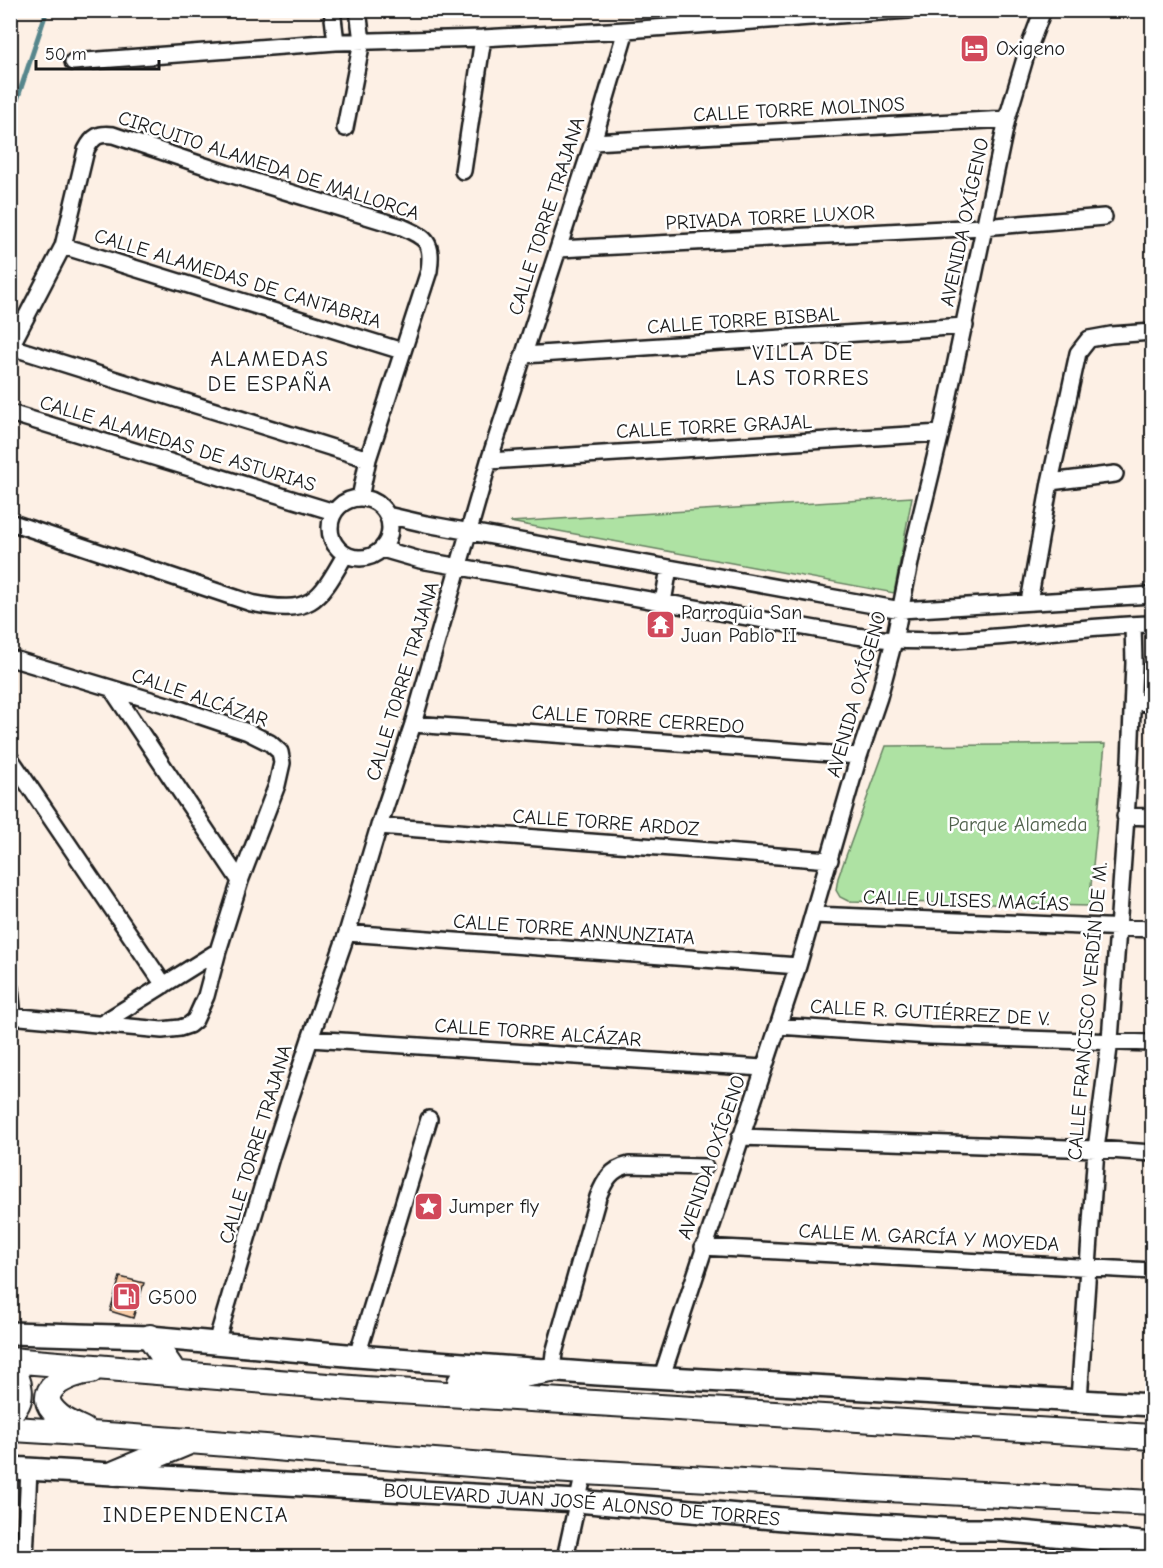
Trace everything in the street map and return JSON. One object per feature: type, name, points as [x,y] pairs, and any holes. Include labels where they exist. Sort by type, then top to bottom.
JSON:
[{"type":"main road","points":[[150,1337],[174,1372]]},
{"type":"main road","points":[[10,1360],[364,1389],[1152,1437]]},
{"type":"main road","points":[[10,1367],[16,1375],[20,1392],[19,1403],[10,1412]]},
{"type":"main road","points":[[89,1433],[66,1421],[55,1412],[48,1398],[52,1387],[56,1382],[73,1375],[121,1368]]},
{"type":"main road","points":[[364,1389],[484,1380],[552,1370]]},
{"type":"main road","name":"BOULEVARD JUAN JOSÉ ALONSO DE TORRES","points":[[10,1429],[89,1433],[584,1472],[1152,1503]]},
{"type":"main road","points":[[115,1473],[190,1442]]},
{"type":"street","points":[[332,10],[336,42]]},
{"type":"street","points":[[345,128],[362,41],[358,10]]},
{"type":"street","points":[[675,10],[675,26]]},
{"type":"street","points":[[74,62],[336,42],[483,38],[626,30],[675,26],[701,18],[909,10]]},
{"type":"street","name":"AVENIDA OXÍGENO","points":[[662,1376],[798,966],[859,756],[879,697],[894,641],[965,326],[1007,119],[1043,10]]},
{"type":"street","name":"CALLE TORRE TRAJANA","points":[[216,1343],[272,1155],[347,933],[413,724],[489,461],[593,142],[626,30]]},
{"type":"street","points":[[463,171],[483,38]]},
{"type":"street","name":"CALLE TORRE MOLINOS","points":[[593,142],[1007,119]]},
{"type":"street","name":"CIRCUITO ALAMEDA DE MALLORCA","points":[[11,348],[63,246],[86,150],[96,135],[121,137],[402,227],[427,240],[431,257],[429,271],[368,459],[360,498]]},
{"type":"street","name":"PRIVADA TORRE LUXOR","points":[[558,249],[984,227],[1104,217]]},
{"type":"street","name":"CALLE ALAMEDAS DE CANTABRIA","points":[[63,246],[402,351]]},
{"type":"street","name":"CALLE TORRE BISBAL","points":[[524,356],[965,326]]},
{"type":"street","points":[[1029,602],[1074,364],[1083,344],[1089,339],[1099,337],[1152,332]]},
{"type":"street","points":[[11,348],[368,459]]},
{"type":"street","name":"CALLE ALAMEDAS DE ASTURIAS","points":[[10,414],[334,512]]},
{"type":"street","name":"CALLE TORRE GRAJAL","points":[[489,461],[941,434]]},
{"type":"street","points":[[1050,482],[1115,474]]},
{"type":"street","points":[[360,498],[376,503],[387,515],[390,533],[382,549],[374,555],[355,558],[345,555],[336,547],[330,536],[330,524],[334,512],[341,504],[360,498]]},
{"type":"street","points":[[387,515],[901,610],[1152,595]]},
{"type":"street","points":[[10,522],[272,608],[308,603],[320,596],[345,555]]},
{"type":"street","points":[[382,549],[414,559],[894,641],[956,640],[1152,624]]},
{"type":"street","points":[[663,602],[669,568]]},
{"type":"street","name":"CALLE FRANCISCO VERDÍN DE M.","points":[[1079,1400],[1096,1149],[1110,1040],[1118,927],[1133,702],[1133,625]]},
{"type":"street","name":"CALLE ALCÁZAR","points":[[10,658],[248,732],[270,743],[279,752],[282,763],[277,785],[240,881],[206,996],[195,1020],[180,1028],[162,1030],[12,1016]]},
{"type":"street","name":"CALLE ALCÁZAR","points":[[111,688],[240,881]]},
{"type":"street","points":[[1133,702],[1152,703]]},
{"type":"street","name":"CALLE TORRE CERREDO","points":[[413,724],[859,756]]},
{"type":"street","points":[[10,758],[164,985]]},
{"type":"street","points":[[1125,816],[1152,817]]},
{"type":"street","name":"CALLE TORRE ARDOZ","points":[[379,826],[830,860]]},
{"type":"street","name":"CALLE ULISES MACÍAS","points":[[813,915],[1152,929]]},
{"type":"street","name":"CALLE TORRE ANNUNZIATA","points":[[347,933],[798,966]]},
{"type":"street","points":[[101,1024],[218,951]]},
{"type":"street","points":[[10,988],[12,1016]]},
{"type":"street","name":"CALLE R. GUTIÉRREZ DE V.","points":[[778,1026],[930,1036],[1152,1043]]},
{"type":"street","name":"CALLE TORRE ALCÁZAR","points":[[310,1039],[764,1068]]},
{"type":"street","points":[[357,1356],[429,1119]]},
{"type":"street","points":[[740,1137],[1096,1149],[1152,1153]]},
{"type":"street","points":[[552,1370],[554,1353],[604,1182],[619,1167],[629,1165],[705,1167]]},
{"type":"street","name":"CALLE M. GARCÍA Y MOYEDA","points":[[703,1247],[1152,1271]]},
{"type":"street","points":[[10,1333],[150,1337],[357,1356],[552,1370],[1152,1405]]},
{"type":"street","points":[[20,1468],[18,1542],[25,1557]]},
{"type":"street","name":"BOULEVARD JUAN JOSÉ ALONSO DE TORRES","points":[[20,1468],[577,1501],[795,1520],[999,1530],[1152,1544]]},
{"type":"street","points":[[565,1557],[584,1472]]},
{"type":"street","points":[[658,1508],[659,1476]]},
{"type":"street","points":[[795,1520],[796,1484]]},
{"type":"green space","points":[[912,497],[894,593],[510,522]]},
{"type":"green space","name":"Parque Alameda","points":[[1105,744],[1089,906],[848,901],[840,897],[836,890],[838,878],[886,746]]},
{"type":"building","name":"G500","points":[[120,1277],[144,1283],[133,1318],[110,1311]]},
{"type":"waterway","points":[[10,121],[47,10]]},
{"type":"place","name":"Oxigeno","points":[[975,48]]},
{"type":"place","name":"Parroquia San Juan Pablo II","points":[[660,624]]},
{"type":"place","name":"Jumper fly","points":[[428,1206]]},
{"type":"place","name":"G500","points":[[127,1297]]},
{"type":"district","name":"VILLA DE LAS TORRES","points":[[803,364]]},
{"type":"district","name":"ALAMEDAS DE ESPAÑA","points":[[270,370]]},
{"type":"district","name":"INDEPENDENCIA","points":[[196,1514]]}]
